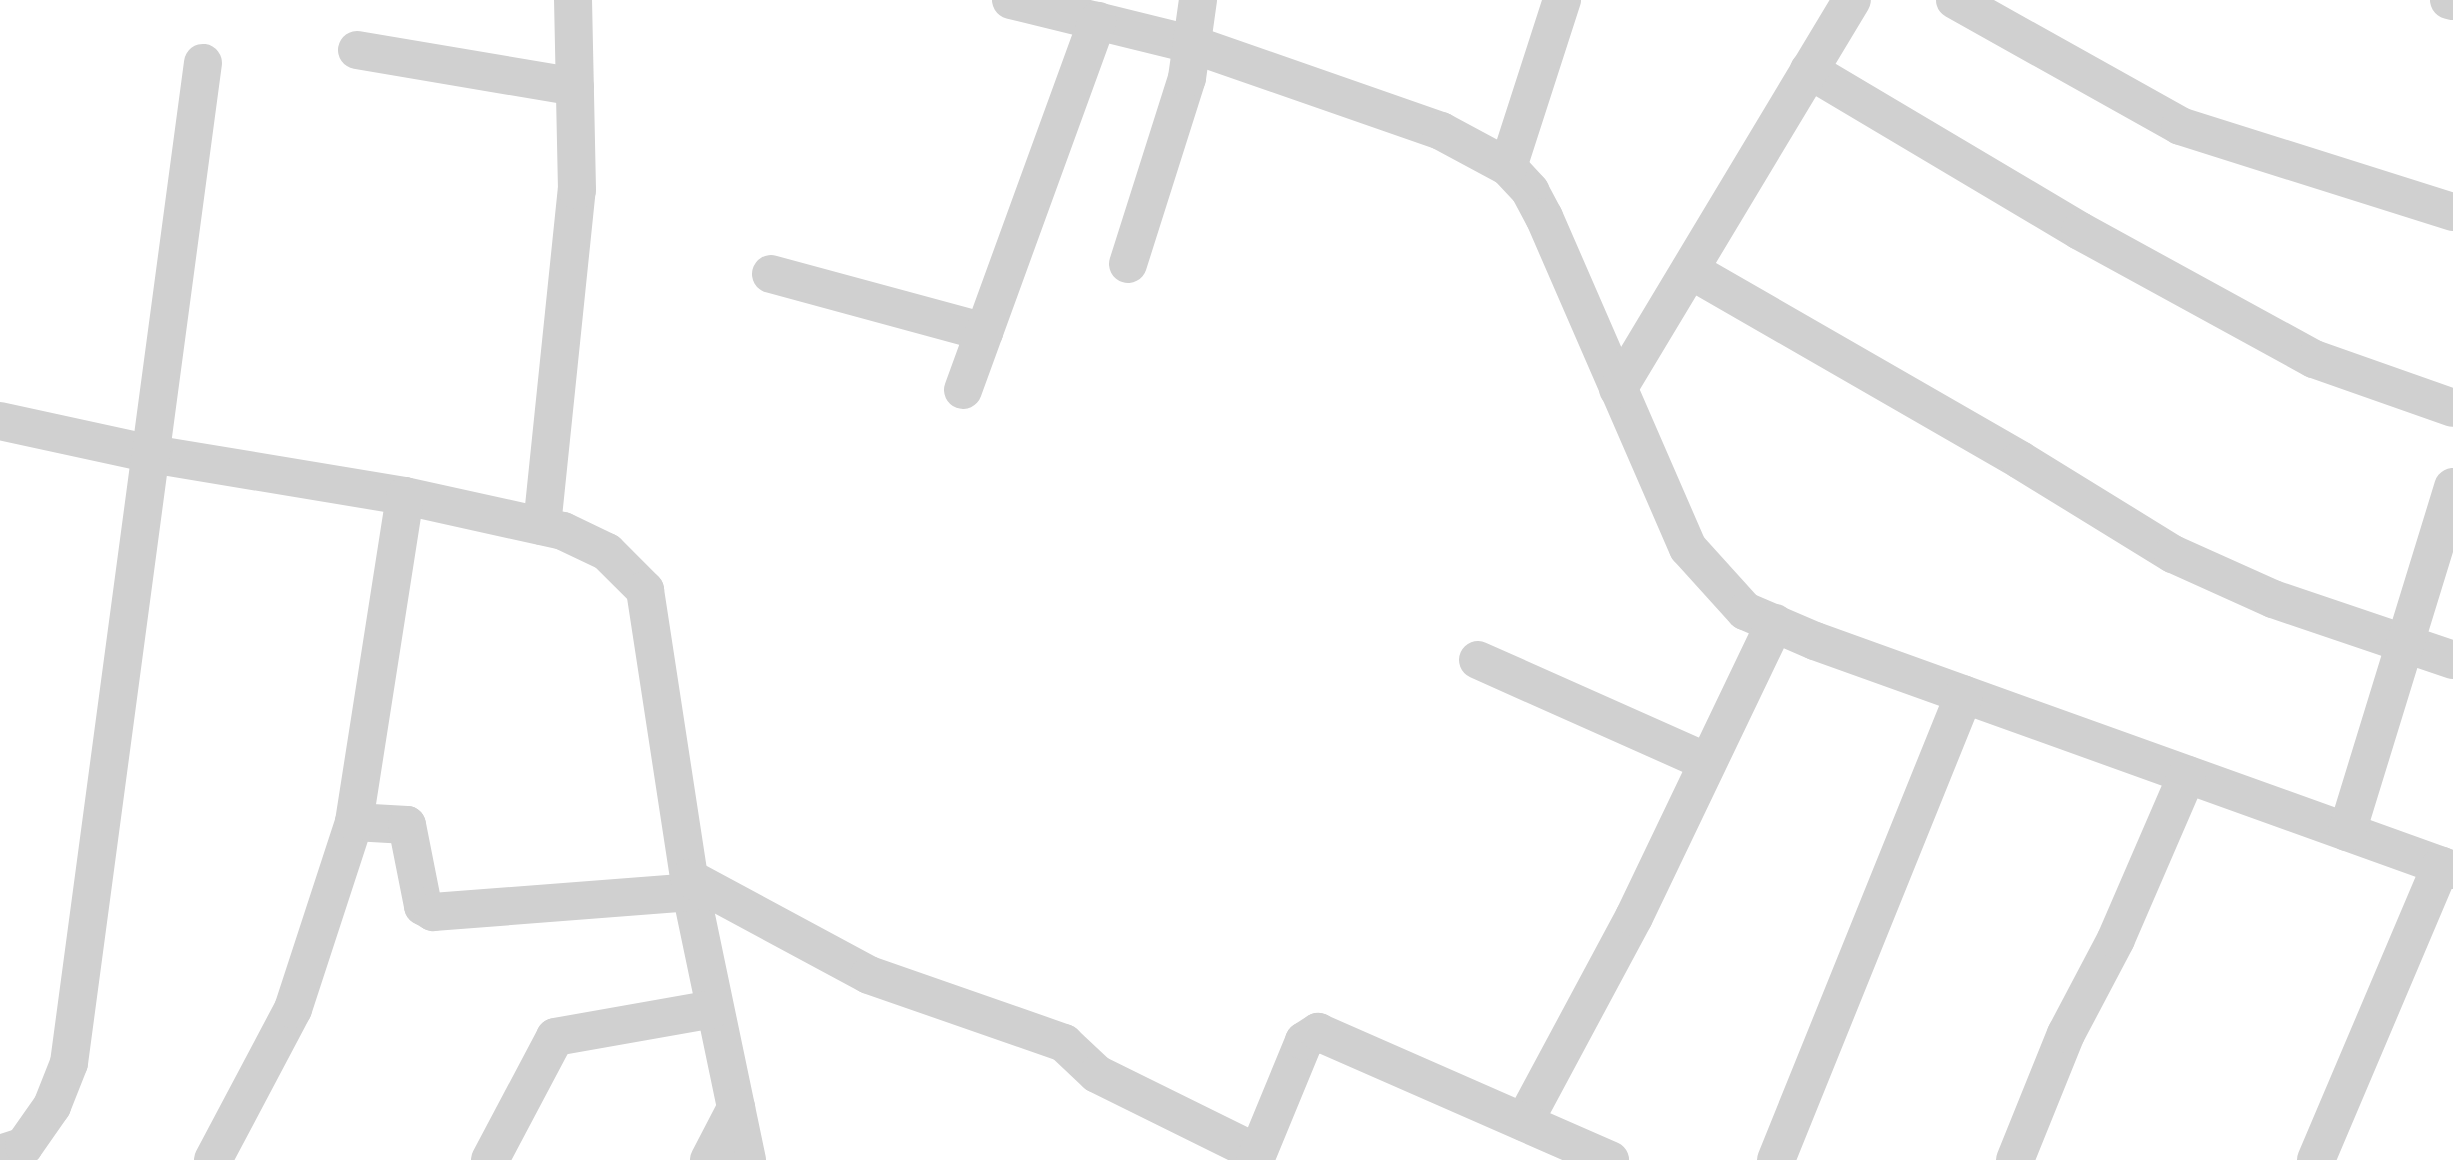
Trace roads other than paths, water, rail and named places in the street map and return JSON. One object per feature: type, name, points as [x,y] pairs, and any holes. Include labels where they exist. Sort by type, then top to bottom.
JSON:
[{"type":"street","points":[[542,526],[577,190],[573,0]]},
{"type":"street","points":[[1011,0],[1194,45],[1441,131],[1508,167],[1530,191],[1544,218],[1688,548],[1744,610],[1964,695],[2447,868],[2316,1160]]},
{"type":"street","points":[[1128,264],[1194,45],[1198,0]]},
{"type":"street","points":[[1508,167],[1562,0]]},
{"type":"street","points":[[1955,0],[2180,126],[2453,212]]},
{"type":"street","points":[[1618,389],[1809,70],[1845,1]]},
{"type":"street","points":[[963,390],[1097,21]]},
{"type":"street","points":[[358,50],[575,87]]},
{"type":"street","points":[[0,1154],[24,1146],[52,1106],[69,1063],[203,62]]},
{"type":"street","points":[[1809,70],[2080,231],[2314,359],[2453,408]]},
{"type":"street","points":[[1690,270],[2020,460],[2173,554],[2273,599],[2453,660]]},
{"type":"street","points":[[771,274],[984,332]]},
{"type":"street","points":[[0,422],[151,454],[405,496],[542,526],[607,552],[646,590],[690,885],[746,1160]]},
{"type":"street","points":[[2347,832],[2453,486]]},
{"type":"street","points":[[213,1160],[293,1009],[354,822],[405,496]]},
{"type":"street","points":[[1524,1122],[1634,917],[1775,624]]},
{"type":"street","points":[[1478,660],[1707,762]]},
{"type":"street","points":[[1776,1160],[1964,695]]},
{"type":"street","points":[[2015,1160],[2066,1034],[2116,940],[2188,774]]},
{"type":"street","points":[[354,822],[408,825],[423,906],[433,912],[690,885],[869,975],[1064,1043],[1097,1074],[1256,1156],[1304,1041],[1314,1032],[1610,1160]]},
{"type":"street","points":[[490,1160],[555,1037],[714,1009]]},
{"type":"street","points":[[709,1160],[736,1108]]}]
